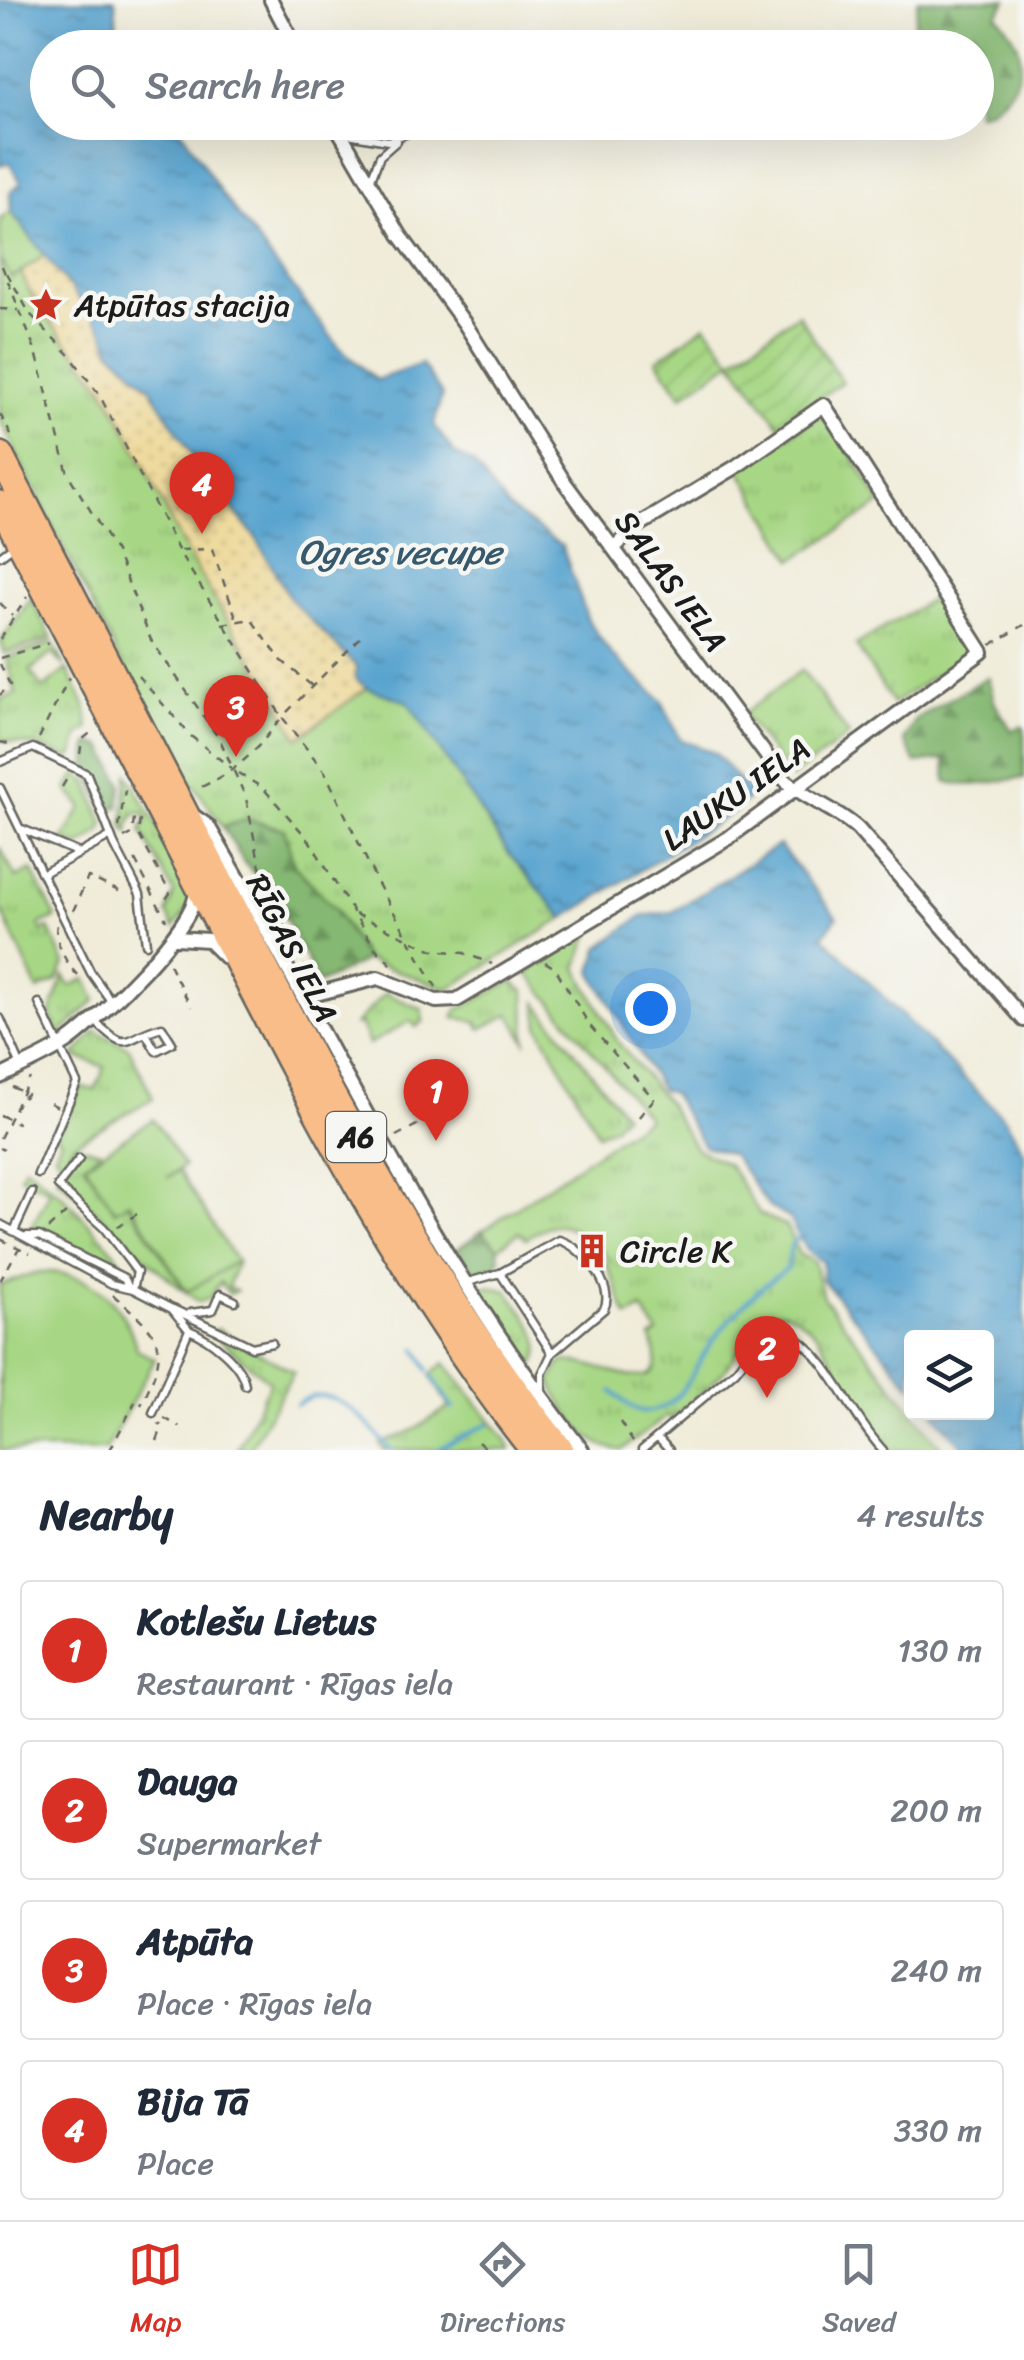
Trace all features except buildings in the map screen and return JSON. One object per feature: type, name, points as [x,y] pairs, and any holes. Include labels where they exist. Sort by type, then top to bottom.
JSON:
[{"type":"highway","name":"RĪGAS IELA","points":[[8,451],[190,797],[394,1206],[490,1355],[561,1450]]},
{"type":"highway","name":"RĪGAS IELA","points":[[0,504],[10,549],[405,1266],[533,1450]]},
{"type":"street","points":[[272,0],[287,30]]},
{"type":"street","name":"SALAS IELA","points":[[344,140],[400,235],[466,324],[565,483],[793,788],[836,808],[858,829],[1024,1020]]},
{"type":"street","points":[[614,548],[634,528],[734,468],[824,405],[982,652]]},
{"type":"street","name":"LAUKU IELA","points":[[436,1001],[457,1000],[727,839],[982,652]]},
{"type":"street","points":[[190,797],[464,1282],[582,1450]]},
{"type":"street","points":[[4,1081],[59,1047],[111,1000],[195,902],[196,882]]},
{"type":"street","points":[[172,933],[208,940],[221,949],[244,991],[259,1004]]},
{"type":"street","points":[[304,998],[360,979],[397,982],[436,1001]]},
{"type":"lane","points":[[371,185],[380,156],[397,140]]},
{"type":"lane","points":[[0,762],[33,748],[81,768]]},
{"type":"lane","points":[[80,754],[81,768],[140,894],[146,944]]},
{"type":"lane","points":[[0,788],[91,974],[111,1000]]},
{"type":"lane","points":[[22,829],[80,853]]},
{"type":"lane","points":[[42,874],[111,836]]},
{"type":"lane","points":[[38,1003],[76,1074],[77,1083],[38,1174]]},
{"type":"lane","points":[[0,1018],[27,1069]]},
{"type":"lane","points":[[92,1018],[120,1043],[130,1044],[146,1034]]},
{"type":"lane","points":[[79,1159],[58,1186],[108,1234],[137,1272],[130,1287]]},
{"type":"lane","points":[[14,1231],[32,1192]]},
{"type":"lane","points":[[0,1224],[25,1236],[39,1236],[124,1278],[130,1287]]},
{"type":"lane","points":[[25,1236],[28,1242],[112,1284],[130,1287],[188,1313],[252,1347],[272,1344]]},
{"type":"lane","points":[[464,1282],[500,1273],[559,1240],[578,1248],[607,1288],[604,1309],[552,1353],[540,1381],[544,1397]]},
{"type":"lane","points":[[500,1273],[552,1353]]},
{"type":"lane","points":[[188,1313],[212,1310],[220,1294],[235,1301]]},
{"type":"lane","points":[[172,1309],[190,1330],[239,1370],[245,1384]]},
{"type":"lane","points":[[153,1413],[190,1330]]},
{"type":"lane","points":[[639,1448],[658,1438],[735,1372],[766,1334],[784,1332],[797,1338],[818,1361],[862,1428],[883,1450]]},
{"type":"lane","points":[[658,1438],[669,1450]]},
{"type":"path","points":[[1,265],[36,352],[68,474],[116,552],[152,640],[220,740],[246,798],[264,886],[320,993]]},
{"type":"path","points":[[1,265],[30,314],[69,354],[100,396],[178,550],[222,624],[282,717],[325,772],[408,940],[434,977],[436,1001]]},
{"type":"path","points":[[0,309],[20,310]]},
{"type":"path","points":[[0,414],[8,451]]},
{"type":"path","points":[[178,550],[212,549],[237,621]]},
{"type":"path","points":[[0,640],[31,592]]},
{"type":"path","points":[[0,603],[14,617]]},
{"type":"path","points":[[0,612],[5,608]]},
{"type":"path","points":[[222,624],[251,619],[282,660],[313,687]]},
{"type":"path","points":[[982,652],[1024,625]]},
{"type":"path","points":[[190,797],[235,771],[360,638]]},
{"type":"path","points":[[0,695],[10,685],[0,661],[56,641]]},
{"type":"path","points":[[128,665],[192,738],[263,788],[308,840],[376,948],[397,969],[397,982]]},
{"type":"path","points":[[33,748],[68,678]]},
{"type":"path","points":[[80,754],[82,740],[96,728]]},
{"type":"path","points":[[124,781],[118,829],[123,838],[132,834],[134,819],[144,817],[138,834],[170,892],[160,906]]},
{"type":"path","points":[[131,854],[172,933]]},
{"type":"path","points":[[91,974],[75,976],[54,929],[65,920],[88,877],[120,891]]},
{"type":"path","points":[[354,913],[408,940],[512,969]]},
{"type":"path","points":[[539,959],[555,968],[590,1026],[654,1099],[638,1118]]},
{"type":"path","points":[[166,960],[184,987],[191,1008]]},
{"type":"path","points":[[0,1138],[23,1092],[27,1069]]},
{"type":"path","points":[[4,1081],[23,1092]]},
{"type":"path","points":[[0,1115],[18,1123]]},
{"type":"path","points":[[391,1139],[430,1118]]},
{"type":"path","points":[[39,1236],[78,1203]]},
{"type":"path","points":[[108,1234],[137,1214]]},
{"type":"path","points":[[0,1281],[25,1236]]},
{"type":"path","points":[[0,1239],[35,1255]]},
{"type":"path","points":[[100,1285],[130,1310],[159,1344],[162,1362],[140,1405]]},
{"type":"path","points":[[110,1450],[132,1400]]},
{"type":"path","points":[[153,1413],[162,1428],[157,1441]]},
{"type":"path","points":[[168,1421],[180,1427]]},
{"type":"path","points":[[620,1422],[639,1448]]},
{"type":"path","points":[[478,1442],[487,1450]]},
{"type":"green space","points":[[918,0],[1007,0],[997,14],[1012,34],[1020,56],[1014,84],[994,106],[994,30],[914,30]]},
{"type":"green space","points":[[11,212],[45,255],[12,278],[0,260],[0,219]]},
{"type":"green space","points":[[0,260],[11,277],[21,272],[37,304],[104,389],[174,527],[297,737],[367,688],[408,702],[509,854],[564,918],[448,989],[366,960],[335,909],[294,865],[284,829],[245,819],[223,827],[151,723],[0,420]]},
{"type":"green space","points":[[798,314],[842,382],[780,426],[732,361],[682,396],[657,360],[706,325],[732,360]]},
{"type":"green space","points":[[818,416],[832,421],[881,504],[793,560],[739,469]]},
{"type":"green space","points":[[939,595],[969,644],[968,653],[893,704],[856,645]]},
{"type":"green space","points":[[31,598],[52,639],[4,653],[1,641]]},
{"type":"green space","points":[[53,643],[65,666],[52,653],[30,671],[43,688],[67,669],[85,705],[89,728],[79,735],[73,756],[68,758],[41,747],[0,740],[0,699],[16,694],[6,658]]},
{"type":"green space","points":[[802,670],[849,735],[791,778],[743,714]]},
{"type":"green space","points":[[988,677],[995,704],[1012,731],[1022,726],[1024,729],[1024,778],[955,784],[946,781],[945,759],[916,763],[904,740],[917,718]]},
{"type":"green space","points":[[90,743],[103,747],[122,784],[119,807],[106,808],[94,785],[87,758]]},
{"type":"green space","points":[[128,774],[189,882],[190,906],[174,928],[167,913],[174,893],[141,830],[147,819],[144,813],[136,813],[129,823],[129,832],[123,826]]},
{"type":"green space","points":[[76,775],[87,781],[104,823],[101,831],[80,846],[63,840],[82,807],[67,789]]},
{"type":"green space","points":[[245,819],[284,829],[294,865],[335,909],[366,960],[319,983],[270,889],[245,864],[223,827]]},
{"type":"green space","points":[[0,847],[16,878],[32,870],[56,918],[39,925],[42,931],[49,928],[65,964],[57,981],[38,990],[0,907]]},
{"type":"green space","points":[[590,933],[577,968],[618,1042],[668,1104],[696,1149],[728,1164],[760,1214],[786,1226],[799,1254],[814,1262],[823,1297],[904,1400],[904,1420],[919,1420],[943,1450],[891,1450],[876,1434],[818,1336],[800,1319],[785,1312],[762,1319],[711,1384],[671,1419],[667,1416],[622,1450],[598,1443],[578,1426],[550,1381],[562,1362],[641,1376],[652,1372],[656,1360],[651,1338],[658,1333],[642,1309],[628,1317],[605,1264],[609,1260],[591,1238],[587,1240],[572,1228],[557,1225],[526,1239],[519,1232],[498,1248],[482,1231],[648,1118],[529,975],[539,959]]},
{"type":"green space","points":[[64,976],[70,986],[86,979],[96,1000],[59,1035],[50,1015]]},
{"type":"green space","points":[[512,981],[525,992],[526,1041],[510,1014],[481,1029],[476,1021],[454,1018],[456,1011]]},
{"type":"green space","points":[[385,993],[422,1009],[423,1022],[416,1027],[411,1021],[369,1044],[360,1023],[354,1026]]},
{"type":"green space","points":[[537,1003],[624,1114],[614,1126],[598,1134],[539,1027]]},
{"type":"green space","points":[[96,1031],[129,1048],[153,1098],[73,1144],[63,1164],[55,1154],[61,1139],[56,1136],[82,1087],[95,1090],[105,1067],[74,1056]]},
{"type":"green space","points":[[153,1119],[184,1166],[167,1178],[179,1171],[236,1261],[187,1292],[129,1202],[115,1211],[85,1164]]},
{"type":"green space","points":[[75,1145],[102,1151],[84,1164],[115,1211],[128,1203],[186,1292],[237,1261],[228,1287],[236,1291],[229,1294],[220,1282],[210,1298],[199,1302],[180,1288],[57,1178]]},
{"type":"green space","points":[[25,1166],[64,1197],[115,1252],[129,1277],[32,1226],[50,1191],[20,1176]]},
{"type":"green space","points":[[482,1231],[498,1248],[500,1260],[488,1273],[474,1275],[457,1249]]},
{"type":"green space","points":[[39,1272],[74,1277],[103,1292],[124,1317],[137,1350],[155,1359],[106,1450],[0,1450],[0,1285]]},
{"type":"green space","points":[[488,1286],[508,1291],[533,1327],[539,1347],[533,1365],[480,1289]]},
{"type":"green space","points":[[217,1329],[294,1372],[249,1450],[237,1450],[270,1382],[212,1333]]},
{"type":"green space","points":[[445,1363],[511,1450],[384,1450],[380,1444],[412,1431],[449,1407],[430,1375]]},
{"type":"sand","points":[[45,255],[103,330],[111,350],[150,387],[202,471],[256,538],[291,600],[357,667],[356,679],[367,688],[298,738],[184,547],[104,389],[28,289],[21,272]]},
{"type":"water","name":"Ogres vecupe","points":[[0,0],[115,0],[117,30],[30,30],[30,140],[188,140],[221,193],[339,347],[376,380],[422,364],[442,395],[434,425],[454,453],[473,463],[508,508],[562,546],[588,620],[611,654],[662,701],[680,739],[715,753],[752,795],[735,811],[564,918],[509,854],[408,702],[367,688],[355,679],[357,667],[291,600],[256,538],[202,471],[150,387],[111,350],[103,330],[11,212],[10,192],[21,183],[10,163],[0,165]]},
{"type":"water","points":[[779,845],[837,917],[823,936],[1006,1120],[1024,1152],[1024,1450],[965,1450],[940,1420],[994,1420],[994,1330],[904,1330],[904,1378],[822,1279],[823,1262],[806,1250],[789,1218],[769,1207],[732,1154],[704,1146],[671,1093],[661,1090],[592,972],[599,948],[642,916],[672,912]]},
{"type":"waterway","points":[[612,1391],[628,1405],[645,1411],[659,1409],[676,1398],[728,1321],[788,1268],[791,1245],[799,1236]]},
{"type":"waterway","points":[[416,1348],[428,1370]]},
{"type":"waterway","points":[[432,1376],[453,1409]]},
{"type":"waterway","points":[[296,1405],[309,1397],[335,1399],[360,1417],[391,1450]]},
{"type":"waterway","points":[[437,1450],[489,1423]]},
{"type":"place","name":"Atpūtas stacija","points":[[46,305]]},
{"type":"place","name":"Bija Tā","points":[[202,534]]},
{"type":"place","name":"Atpūta","points":[[236,757]]},
{"type":"place","name":"Kotlešu Lietus","points":[[436,1141]]},
{"type":"place","name":"Circle K","points":[[592,1251]]},
{"type":"place","name":"Dauga","points":[[767,1398]]}]
